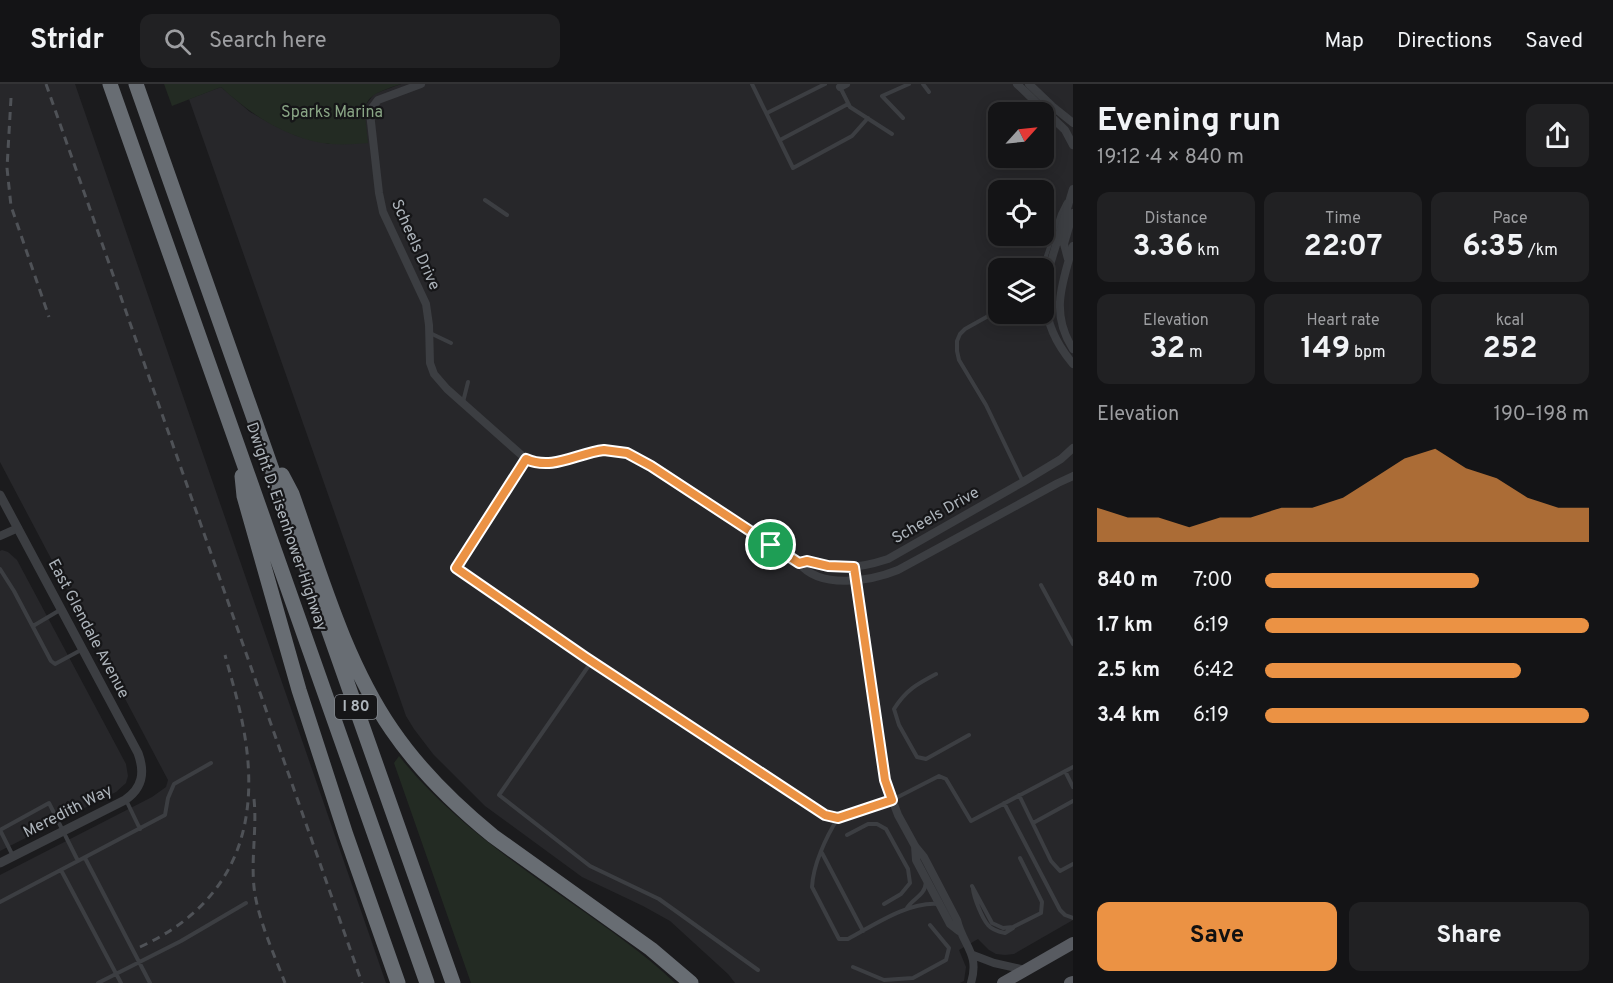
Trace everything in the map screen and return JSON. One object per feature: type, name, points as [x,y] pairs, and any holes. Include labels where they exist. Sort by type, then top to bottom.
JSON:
[{"type":"highway","name":"Dwight D. Eisenhower Highway","points":[[110,84],[427,983]]},
{"type":"highway","name":"Dwight D. Eisenhower Highway","points":[[136,84],[453,983]]},
{"type":"highway","points":[[258,430],[292,494],[348,647],[376,705],[406,750],[442,791],[493,836],[651,949],[691,983]]},
{"type":"highway","points":[[237,442],[244,496],[289,657],[346,835],[398,983]]},
{"type":"main road","points":[[1003,983],[1073,943]]},
{"type":"street","name":"Scheels Drive","points":[[421,84],[378,100],[370,113],[383,213],[426,304],[430,363],[434,374],[462,403],[526,459],[546,464],[596,451],[627,453],[651,466],[799,563],[805,570],[841,581],[856,581],[898,570],[1073,476]]},
{"type":"street","points":[[1017,84],[1065,130],[1073,145]]},
{"type":"street","points":[[1029,84],[1073,123]]},
{"type":"street","points":[[1052,258],[1073,189]]},
{"type":"street","points":[[1071,261],[1064,244],[1073,213]]},
{"type":"street","points":[[1073,246],[1071,261],[1059,296],[1063,331],[1073,349]]},
{"type":"street","points":[[1049,324],[1073,364]]},
{"type":"street","name":"Scheels Drive","points":[[799,563],[807,561],[828,566],[854,567],[888,559],[1023,482],[1061,459],[1073,448]]},
{"type":"street","name":"East Glendale Avenue","points":[[0,495],[138,753],[142,779]]},
{"type":"street","points":[[0,536],[18,528]]},
{"type":"street","points":[[854,567],[885,780],[892,800],[915,846],[924,857],[973,955],[971,983]]},
{"type":"street","name":"Meredith Way","points":[[0,863],[125,800],[138,788],[142,779]]},
{"type":"street","points":[[915,846],[916,860],[950,924],[959,931]]},
{"type":"street","points":[[973,955],[994,963],[1025,970]]},
{"type":"lane","points":[[759,84],[753,85],[794,168],[852,136],[868,118]]},
{"type":"lane","points":[[766,113],[825,84]]},
{"type":"lane","points":[[903,118],[882,96],[909,84]]},
{"type":"lane","points":[[924,84],[929,92]]},
{"type":"lane","points":[[842,85],[850,107],[892,134]]},
{"type":"lane","points":[[780,140],[849,104]]},
{"type":"lane","points":[[1045,258],[1060,214],[1073,189]]},
{"type":"lane","points":[[485,200],[507,215]]},
{"type":"lane","points":[[988,316],[965,328],[957,341],[957,351],[959,360],[986,405],[1023,482]]},
{"type":"lane","points":[[429,333],[451,343]]},
{"type":"lane","points":[[462,403],[468,382]]},
{"type":"lane","points":[[526,459],[456,568],[825,815],[838,818],[892,800],[939,776],[946,779],[970,821],[1073,767]]},
{"type":"lane","points":[[0,569],[51,661],[55,664],[82,649]]},
{"type":"lane","points":[[1041,585],[1073,644]]},
{"type":"lane","points":[[33,626],[61,610]]},
{"type":"lane","points":[[592,661],[499,795],[590,866],[659,899],[758,970]]},
{"type":"lane","points":[[936,674],[915,684],[902,696],[894,709],[899,725],[916,757],[926,759],[969,735]]},
{"type":"lane","points":[[0,902],[165,815],[168,798],[174,784],[211,763]]},
{"type":"lane","points":[[1065,771],[1073,787]]},
{"type":"lane","points":[[1019,795],[1051,861],[1060,871],[1073,864]]},
{"type":"lane","points":[[125,800],[140,829]]},
{"type":"lane","points":[[1033,823],[1073,801]]},
{"type":"lane","points":[[13,857],[0,830],[49,803],[78,861]]},
{"type":"lane","points":[[1004,803],[1060,910],[1073,918]]},
{"type":"lane","points":[[838,818],[827,835],[812,887],[839,939],[843,940],[907,909],[929,903],[939,904]]},
{"type":"lane","points":[[847,835],[868,824],[886,829],[908,868],[910,883],[901,894],[884,904]]},
{"type":"lane","points":[[822,852],[863,931]]},
{"type":"lane","points":[[85,858],[150,983]]},
{"type":"lane","points":[[972,886],[992,923],[1003,928],[1013,927],[1041,913],[1042,902],[1020,858]]},
{"type":"lane","points":[[61,870],[121,983]]},
{"type":"lane","points":[[907,909],[910,903],[923,893],[926,878]]},
{"type":"lane","points":[[98,983],[139,963],[246,903]]},
{"type":"lane","points":[[853,967],[884,980],[913,978],[946,960],[949,948],[930,925]]},
{"type":"shaded area","points":[[0,84],[75,84],[386,983],[0,983],[0,875],[152,797],[166,787],[168,780],[0,462]]},
{"type":"shaded area","points":[[401,84],[1073,84],[1073,920],[1014,954],[996,954],[978,939],[959,950],[966,967],[964,981],[960,983],[735,983],[670,921],[582,877],[485,806],[433,754],[406,716],[189,99],[221,87],[250,112],[275,126],[297,136],[329,144],[374,94]]},
{"type":"shaded area","points":[[2,550],[17,560],[126,764],[128,776],[126,783],[116,792],[0,851],[0,551]]},
{"type":"green space","name":"Sparks Marina","points":[[164,84],[401,84],[377,93],[367,103],[365,118],[368,143],[331,144],[315,142],[286,132],[245,107],[221,87],[172,106]]},
{"type":"green space","points":[[399,756],[438,798],[480,836],[626,942],[675,983],[471,983],[394,763]]},
{"type":"railway","points":[[46,84],[362,983]]},
{"type":"railway","points":[[11,98],[7,168],[11,206],[49,317]]},
{"type":"railway","points":[[140,947],[170,931],[195,911],[215,890],[231,865],[241,839],[247,809],[249,778],[240,710],[225,655]]},
{"type":"railway","points":[[254,799],[253,876],[256,899],[266,935],[285,983]]},
{"type":"route","points":[[604,450],[627,453],[636,457],[771,545],[799,563],[807,561],[828,566],[854,567],[885,780],[892,800],[838,818],[825,815],[585,657],[456,568],[526,459],[546,464],[604,450]]}]
